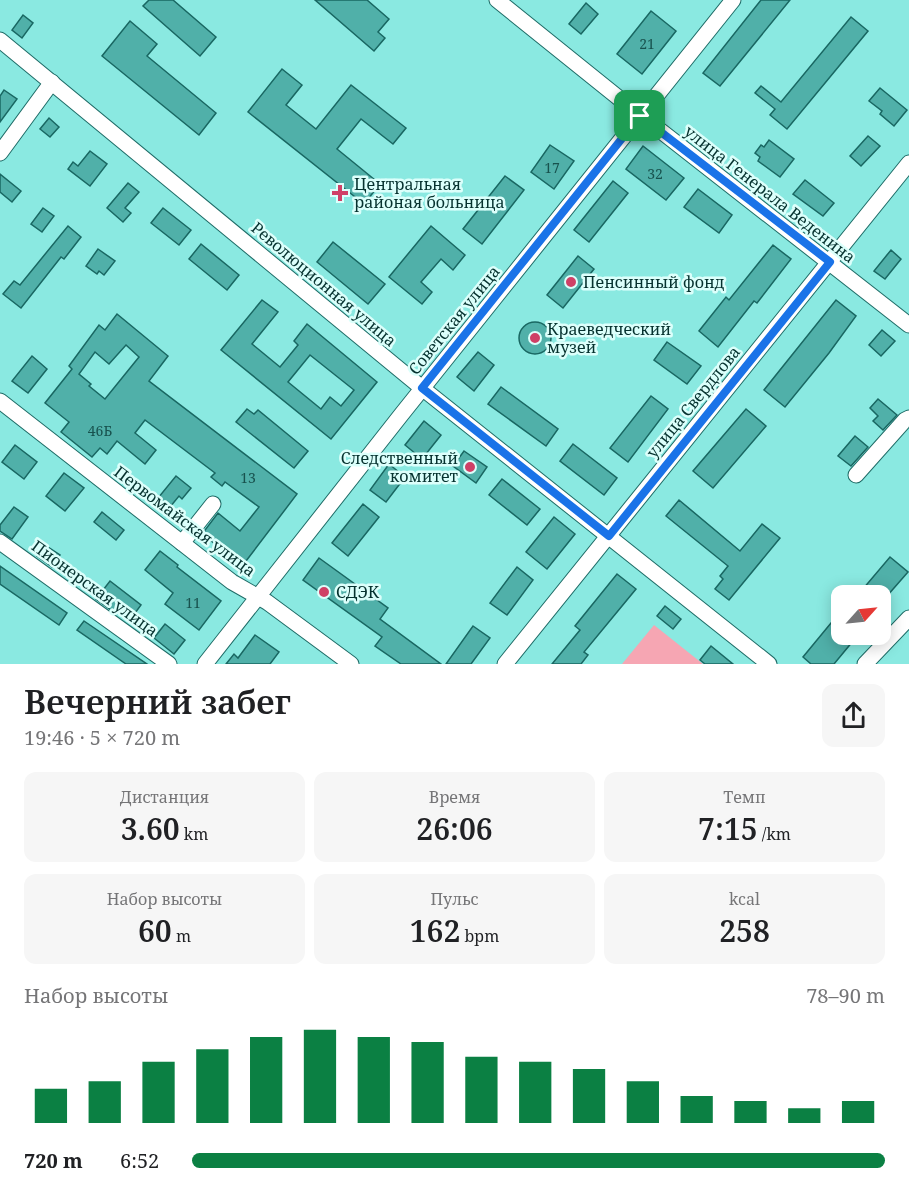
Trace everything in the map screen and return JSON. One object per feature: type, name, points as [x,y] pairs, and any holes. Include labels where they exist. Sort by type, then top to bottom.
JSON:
[{"type":"street","name":"улица Генерала Веденина","points":[[497,0],[640,116],[830,262],[909,326]]},
{"type":"street","name":"Советская улица","points":[[205,664],[422,388],[733,0]]},
{"type":"street","name":"Революционная улица","points":[[0,40],[422,388],[769,664]]},
{"type":"street","points":[[0,153],[52,82]]},
{"type":"street","name":"улица Свердлова","points":[[505,664],[909,163]]},
{"type":"street","name":"Первомайская улица","points":[[0,401],[232,582],[258,597],[351,664]]},
{"type":"street","points":[[856,475],[904,420],[909,418]]},
{"type":"street","points":[[182,543],[213,504]]},
{"type":"street","name":"Пионерская улица","points":[[0,542],[169,664]]},
{"type":"street","points":[[864,664],[909,618]]},
{"type":"shaded area","points":[[654,625],[703,664],[622,664]]},
{"type":"building","points":[[149,0],[173,0],[216,37],[200,56],[143,6]]},
{"type":"building","points":[[315,0],[367,0],[389,19],[378,32],[385,38],[374,51]]},
{"type":"building","points":[[761,0],[790,0],[720,86],[703,73]]},
{"type":"building","points":[[586,3],[598,14],[581,34],[569,24]]},
{"type":"building","points":[[651,11],[676,31],[642,74],[617,54]]},
{"type":"building","points":[[23,15],[33,23],[22,38],[12,30]]},
{"type":"building","points":[[851,17],[868,31],[787,129],[770,115],[775,109],[755,93],[761,86],[781,102]]},
{"type":"building","points":[[130,21],[157,44],[147,56],[216,113],[199,135],[102,56]]},
{"type":"building","points":[[282,69],[302,85],[286,105],[316,129],[351,85],[406,128],[393,144],[361,119],[337,149],[380,184],[364,204],[248,112]]},
{"type":"building","points":[[880,88],[907,110],[894,126],[880,114],[882,111],[869,101]]},
{"type":"building","points":[[4,90],[17,99],[0,122],[0,96]]},
{"type":"building","points":[[49,118],[59,127],[50,137],[40,129]]},
{"type":"building","points":[[868,136],[880,146],[861,166],[850,156]]},
{"type":"building","points":[[769,140],[794,159],[780,177],[758,161],[760,157],[755,153]]},
{"type":"building","points":[[550,145],[574,161],[554,189],[531,172]]},
{"type":"building","points":[[643,146],[684,178],[666,200],[626,169]]},
{"type":"building","points":[[90,151],[107,164],[90,186],[68,169],[73,162],[78,166]]},
{"type":"building","points":[[0,174],[21,191],[12,202],[0,192]]},
{"type":"building","points":[[505,176],[524,190],[482,244],[463,229]]},
{"type":"building","points":[[805,180],[834,203],[823,216],[793,194]]},
{"type":"building","points":[[613,181],[628,193],[589,242],[574,230]]},
{"type":"building","points":[[128,183],[139,192],[125,208],[131,213],[123,222],[107,208]]},
{"type":"building","points":[[698,189],[732,215],[719,233],[684,207]]},
{"type":"building","points":[[43,208],[54,216],[42,232],[31,224]]},
{"type":"building","points":[[163,208],[191,230],[179,245],[151,223]]},
{"type":"building","points":[[68,226],[81,237],[64,259],[61,257],[21,308],[3,294],[14,281],[20,285]]},
{"type":"building","points":[[431,226],[465,255],[453,270],[441,259],[421,282],[432,292],[422,304],[389,277]]},
{"type":"building","points":[[333,242],[385,284],[368,304],[317,262]]},
{"type":"building","points":[[201,244],[239,275],[227,290],[189,259]]},
{"type":"building","points":[[773,245],[791,259],[757,303],[754,301],[718,347],[699,331],[726,297],[729,300]]},
{"type":"building","points":[[98,249],[115,261],[104,275],[99,271],[97,274],[86,266]]},
{"type":"building","points":[[891,250],[901,259],[885,279],[874,271]]},
{"type":"building","name":"Пенсинный фонд","points":[[578,256],[594,269],[563,308],[547,295]]},
{"type":"building","points":[[262,300],[278,312],[252,344],[280,367],[298,345],[294,341],[307,324],[377,382],[331,439],[221,350]],"holes":[[[310,355],[354,390],[341,406],[330,397],[321,409],[288,382]]]},
{"type":"building","points":[[836,300],[856,316],[785,407],[764,390]]},
{"type":"building","points":[[117,314],[168,356],[149,381],[297,494],[243,565],[202,534],[218,513],[240,531],[259,507],[225,482],[222,486],[211,477],[215,473],[145,420],[135,433],[156,450],[145,464],[117,441],[107,454],[100,448],[92,457],[61,432],[69,422],[45,403],[72,369],[69,366],[99,325],[105,330]],"holes":[[[126,345],[139,357],[105,399],[79,374],[95,352],[109,364]]]},
{"type":"building","name":"Краеведческий музей","points":[[535,322],[546,327],[551,338],[546,349],[535,354],[524,349],[519,338],[524,327]]},
{"type":"building","points":[[882,330],[895,341],[881,356],[869,345]]},
{"type":"building","points":[[667,342],[701,366],[687,384],[654,360]]},
{"type":"building","points":[[478,352],[494,365],[474,391],[457,377]]},
{"type":"building","points":[[32,356],[47,369],[28,393],[12,381]]},
{"type":"building","points":[[501,387],[558,429],[546,446],[488,404]]},
{"type":"building","points":[[651,396],[668,409],[628,462],[610,448]]},
{"type":"building","points":[[878,399],[897,415],[883,430],[873,421],[878,416],[870,408]]},
{"type":"building","points":[[247,409],[254,414],[258,410],[308,451],[294,468],[236,422]]},
{"type":"building","points":[[746,409],[766,426],[713,488],[693,471]]},
{"type":"building","points":[[424,421],[441,435],[422,459],[405,445]]},
{"type":"building","points":[[855,436],[868,447],[851,466],[838,456]]},
{"type":"building","points":[[573,444],[617,478],[604,495],[560,461]]},
{"type":"building","points":[[15,445],[37,462],[24,479],[2,462]]},
{"type":"building","name":"Следственный комитет","points":[[464,451],[487,467],[476,483],[453,466]]},
{"type":"building","points":[[389,464],[405,477],[386,502],[370,490]]},
{"type":"building","points":[[64,473],[84,488],[65,511],[46,496]]},
{"type":"building","points":[[176,476],[191,488],[182,499],[179,496],[170,507],[158,498]]},
{"type":"building","points":[[502,479],[540,509],[527,525],[489,495]]},
{"type":"building","points":[[679,500],[740,551],[762,524],[780,538],[729,600],[715,589],[723,579],[720,576],[728,566],[666,516]]},
{"type":"building","points":[[363,504],[379,517],[348,556],[332,543]]},
{"type":"building","points":[[14,507],[28,517],[12,539],[0,531],[0,525]]},
{"type":"building","points":[[102,512],[124,530],[116,540],[94,522]]},
{"type":"building","points":[[554,517],[575,534],[547,569],[526,552]]},
{"type":"building","points":[[45,545],[60,555],[52,567],[37,556]]},
{"type":"building","points":[[160,551],[221,601],[199,630],[165,604],[173,593],[145,570]]},
{"type":"building","points":[[890,557],[908,572],[891,591],[891,585],[866,585]]},
{"type":"building","points":[[319,558],[388,608],[380,619],[441,664],[401,664],[375,646],[382,637],[303,580]]},
{"type":"building","points":[[0,566],[67,613],[59,625],[0,584]]},
{"type":"building","points":[[517,567],[533,580],[507,615],[490,603]]},
{"type":"building","points":[[617,574],[636,589],[584,652],[588,655],[581,664],[552,664],[580,630],[575,626]]},
{"type":"building","points":[[110,581],[141,605],[130,620],[117,610],[115,613],[96,599]]},
{"type":"building","points":[[665,606],[681,619],[673,629],[657,616]]},
{"type":"building","points":[[84,621],[147,664],[126,664],[77,630]]},
{"type":"building","points":[[831,623],[831,645],[850,645],[834,664],[811,664],[803,657]]},
{"type":"building","points":[[165,624],[185,640],[174,654],[154,638]]},
{"type":"building","points":[[473,626],[490,638],[471,664],[446,664]]},
{"type":"building","points":[[255,635],[279,652],[270,664],[226,664],[234,654],[238,658]]},
{"type":"building","points":[[711,646],[733,664],[705,664],[700,660]]},
{"type":"place","name":"Центральная районая больница","points":[[340,193]]},
{"type":"place","name":"Пенсинный фонд","points":[[571,282]]},
{"type":"place","name":"Краеведческий музей","points":[[535,338]]},
{"type":"place","name":"Следственный комитет","points":[[470,467]]},
{"type":"place","name":"СДЭК","points":[[324,592]]},
{"type":"route","points":[[640,116],[830,262],[609,536],[422,388],[640,116]]}]
